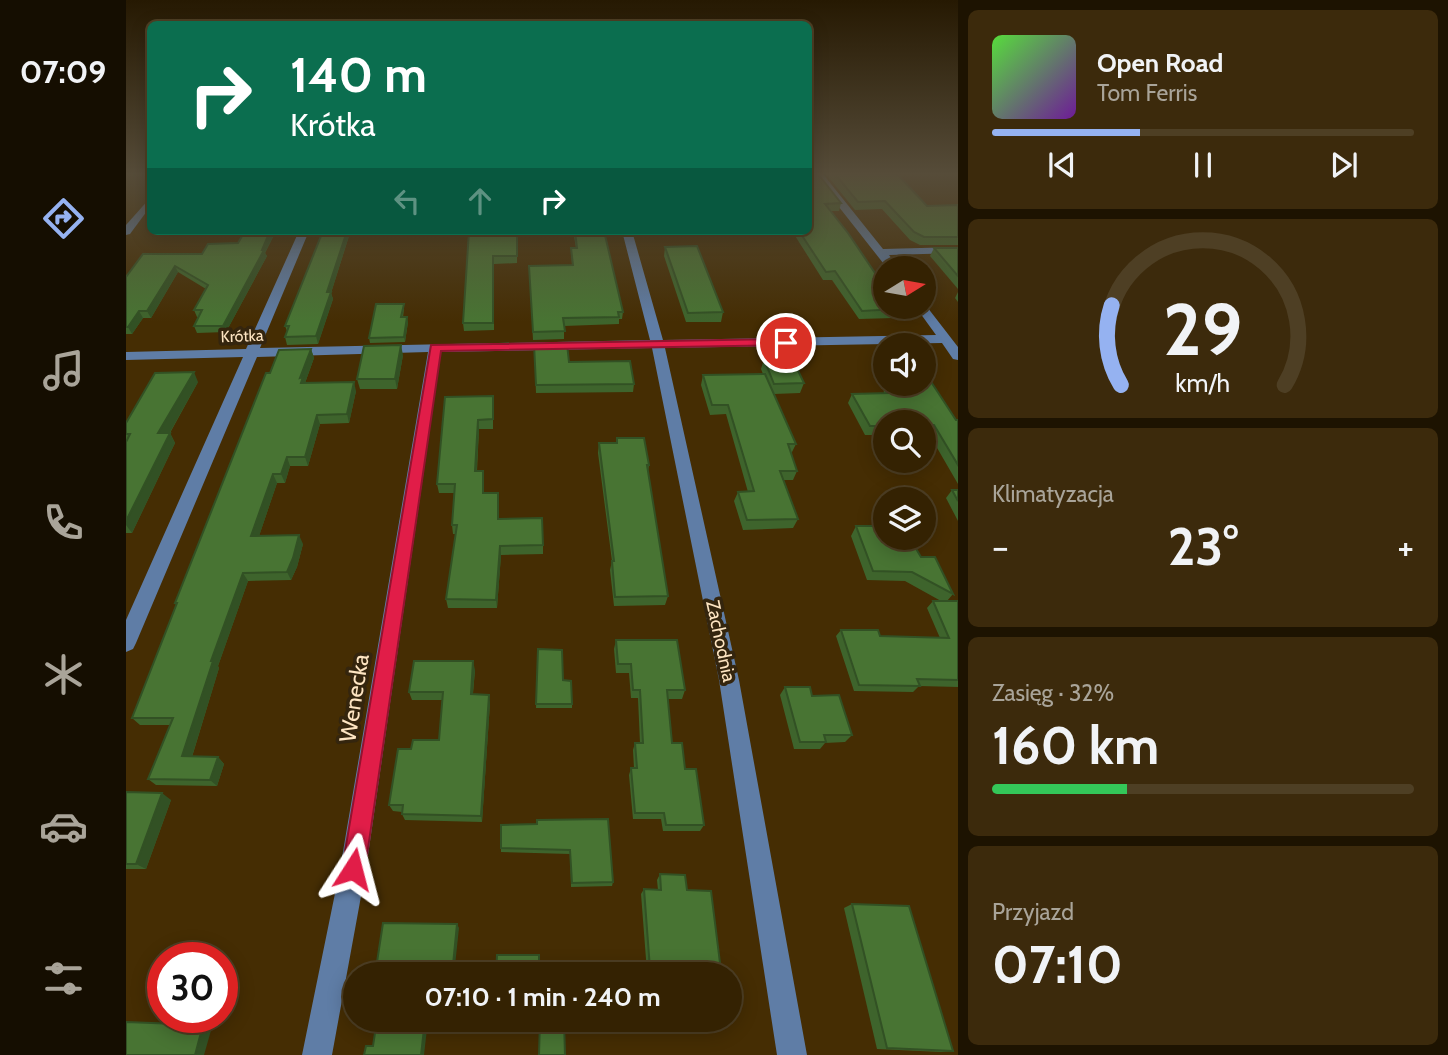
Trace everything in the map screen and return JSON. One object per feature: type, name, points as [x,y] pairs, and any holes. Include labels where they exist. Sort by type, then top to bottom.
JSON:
[{"type":"street","points":[[858,223],[885,256]]},
{"type":"street","points":[[126,643],[302,235]]},
{"type":"street","name":"Zachodnia","points":[[628,235],[658,345],[729,680],[792,1055]]},
{"type":"street","points":[[882,252],[958,250]]},
{"type":"street","points":[[931,319],[958,356]]},
{"type":"street","name":"Krótka","points":[[126,356],[946,340]]},
{"type":"street","name":"Wenecka","points":[[317,1055],[353,869],[435,348]]},
{"type":"building","points":[[812,223],[840,223],[848,233],[873,270],[873,310],[862,311],[835,271],[826,272],[802,235],[812,235]]},
{"type":"building","points":[[906,223],[958,223],[958,237],[924,237]]},
{"type":"building","points":[[243,235],[268,235],[264,250],[223,326],[194,326],[202,310],[194,310],[208,285],[175,266],[147,311],[139,311],[126,327],[126,277],[143,254],[202,254],[208,244],[238,243]]},
{"type":"building","points":[[321,235],[346,235],[316,336],[285,337],[289,326],[285,326]]},
{"type":"building","points":[[469,235],[517,235],[517,256],[493,256],[493,323],[463,323]]},
{"type":"building","points":[[575,235],[605,235],[623,312],[618,312],[619,317],[563,318],[565,331],[533,332],[529,266],[573,265],[571,248],[577,248]]},
{"type":"building","points":[[697,246],[723,312],[688,313],[665,247]]},
{"type":"building","points":[[934,248],[958,248],[958,276]]},
{"type":"building","points":[[376,304],[404,304],[401,317],[407,317],[404,337],[369,338]]},
{"type":"building","points":[[534,344],[567,344],[569,362],[630,361],[634,384],[536,385]]},
{"type":"building","points":[[401,345],[395,379],[357,379],[364,346]]},
{"type":"building","points":[[311,349],[300,378],[303,377],[301,383],[354,382],[347,414],[317,415],[305,457],[287,457],[281,474],[273,474],[251,536],[299,535],[287,572],[243,573],[211,661],[182,756],[218,757],[210,780],[148,779],[173,718],[132,718],[175,603],[266,373],[270,373],[279,350]]},
{"type":"building","points":[[792,358],[804,383],[774,384],[764,359]]},
{"type":"building","points":[[194,372],[158,433],[170,433],[126,521],[126,442],[130,434],[126,434],[126,423],[155,373]]},
{"type":"building","points":[[765,374],[796,444],[788,444],[797,471],[780,471],[798,519],[747,520],[738,492],[754,491],[728,405],[712,405],[703,375]]},
{"type":"building","points":[[936,389],[958,420],[958,465],[936,428],[936,410],[873,410],[873,426],[870,426],[852,394],[936,396]]},
{"type":"building","points":[[493,396],[493,419],[478,420],[475,471],[483,471],[483,493],[498,493],[498,519],[542,518],[543,545],[500,546],[496,600],[446,599],[457,525],[452,525],[455,484],[437,484],[445,397]]},
{"type":"building","points":[[617,438],[644,438],[668,596],[615,597],[614,561],[599,443],[617,443]]},
{"type":"building","points":[[952,490],[958,490],[958,501]]},
{"type":"building","points":[[856,526],[873,526],[873,550],[917,550],[921,557],[935,557],[953,594],[912,572],[873,571]]},
{"type":"building","points":[[933,601],[958,601],[958,680],[917,679],[920,686],[859,685],[841,630],[878,630],[880,636],[949,638]]},
{"type":"building","points":[[616,640],[677,640],[685,690],[667,690],[672,743],[682,743],[685,769],[696,769],[704,825],[666,825],[664,813],[635,813],[631,768],[637,768],[635,743],[643,743],[640,690],[633,690],[631,664],[618,664]]},
{"type":"building","points":[[538,649],[562,650],[563,680],[571,681],[572,704],[536,704]]},
{"type":"building","points":[[414,661],[473,661],[471,694],[489,695],[481,816],[402,814],[403,805],[389,805],[398,749],[411,749],[413,740],[439,740],[443,692],[409,692]]},
{"type":"building","points":[[785,687],[810,687],[812,696],[839,695],[852,735],[824,735],[826,742],[800,742]]},
{"type":"building","points":[[126,792],[162,793],[136,864],[126,864]]},
{"type":"building","points":[[608,819],[613,882],[572,883],[570,850],[501,848],[501,825],[537,824],[537,820]]},
{"type":"building","points":[[660,874],[685,875],[687,890],[711,891],[720,962],[649,962],[644,889],[661,890]]},
{"type":"building","points":[[852,904],[909,906],[953,1051],[887,1048]]},
{"type":"building","points":[[383,923],[457,924],[453,962],[377,962]]},
{"type":"building","points":[[497,955],[539,955],[539,962],[497,962]]},
{"type":"building","points":[[126,1022],[147,1023],[147,1033],[201,1033],[195,1055],[126,1055]]},
{"type":"building","points":[[375,1032],[424,1032],[421,1055],[364,1055],[366,1046],[373,1046]]},
{"type":"building","points":[[540,1032],[564,1032],[565,1055],[539,1055]]},
{"type":"route","points":[[353,869],[435,348],[786,343]]}]
